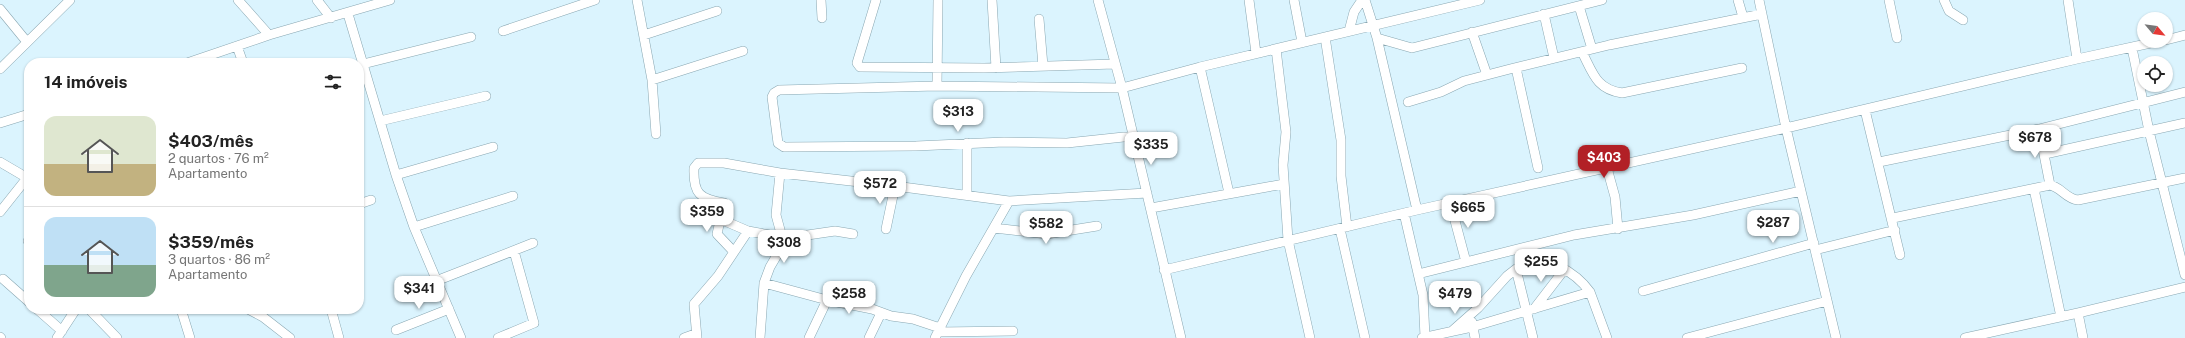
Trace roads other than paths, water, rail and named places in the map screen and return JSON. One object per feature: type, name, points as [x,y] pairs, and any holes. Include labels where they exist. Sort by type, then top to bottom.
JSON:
[{"type":"street","points":[[0,69],[70,0]]},
{"type":"street","points":[[238,0],[269,35]]},
{"type":"street","points":[[317,0],[331,18]]},
{"type":"street","points":[[202,58],[269,35],[348,14],[390,0]]},
{"type":"street","points":[[503,31],[595,0]]},
{"type":"street","points":[[637,0],[652,80],[656,134]]},
{"type":"street","points":[[821,0],[822,18]]},
{"type":"street","points":[[876,0],[857,63],[858,66],[996,68],[1115,64]]},
{"type":"street","points":[[937,86],[938,0]]},
{"type":"street","points":[[992,0],[996,68]]},
{"type":"street","points":[[1098,0],[1122,88],[1181,338]]},
{"type":"street","points":[[1249,0],[1256,54]]},
{"type":"street","points":[[1294,0],[1302,42]]},
{"type":"street","points":[[1364,0],[1377,38],[1417,210]]},
{"type":"street","points":[[1349,31],[1354,12],[1364,0]]},
{"type":"street","points":[[1133,136],[1067,143],[967,143],[916,146],[784,147],[778,143],[772,97],[777,91],[937,86],[1122,88],[1200,66],[1480,0]]},
{"type":"street","points":[[1377,38],[1412,48],[1602,0]]},
{"type":"street","points":[[1738,0],[1743,17]]},
{"type":"street","points":[[1888,0],[1897,38]]},
{"type":"street","points":[[1944,0],[1949,11],[1963,20]]},
{"type":"street","points":[[2068,0],[2077,59]]},
{"type":"street","points":[[1761,1],[1762,14],[1786,128],[1836,338]]},
{"type":"street","points":[[1580,6],[1592,49]]},
{"type":"street","points":[[0,9],[27,42]]},
{"type":"street","points":[[644,35],[717,11]]},
{"type":"street","points":[[348,14],[361,58]]},
{"type":"street","points":[[1544,14],[1554,58]]},
{"type":"street","points":[[1408,102],[1441,92],[1459,83],[1554,58],[1762,14]]},
{"type":"street","points":[[1039,19],[1043,66]]},
{"type":"street","points":[[1472,32],[1487,75]]},
{"type":"street","points":[[2173,38],[2185,35]]},
{"type":"street","points":[[364,64],[471,37]]},
{"type":"street","points":[[1325,37],[1340,140],[1344,228],[1365,338]]},
{"type":"street","points":[[237,46],[241,58]]},
{"type":"street","points":[[1164,270],[1450,202],[1786,128],[2077,59],[2137,47]]},
{"type":"street","points":[[2132,48],[2162,183],[2181,237],[2185,275]]},
{"type":"street","points":[[1276,49],[1285,126],[1284,184],[1288,240],[1310,338]]},
{"type":"street","points":[[652,80],[744,51]]},
{"type":"street","points":[[1582,52],[1599,84],[1607,89],[1622,93],[1742,68]]},
{"type":"street","points":[[1200,66],[1229,193]]},
{"type":"street","points":[[364,67],[396,175],[414,227],[461,338]]},
{"type":"street","points":[[984,68],[987,86]]},
{"type":"street","points":[[1516,68],[1538,168]]},
{"type":"street","points":[[1879,162],[2039,129],[2185,92]]},
{"type":"street","points":[[380,121],[486,96]]},
{"type":"street","points":[[1865,110],[1893,218],[1900,256]]},
{"type":"street","points":[[0,122],[24,115]]},
{"type":"street","points":[[2045,154],[2185,123]]},
{"type":"street","points":[[2039,129],[2050,185]]},
{"type":"street","points":[[967,143],[967,196]]},
{"type":"street","points":[[396,175],[493,147]]},
{"type":"street","points":[[0,162],[24,177]]},
{"type":"street","points":[[734,252],[718,236],[724,202],[705,199],[697,192],[694,168],[698,163],[724,163],[780,174],[895,186],[1009,201],[1147,193]]},
{"type":"street","points":[[1607,168],[1615,197],[1618,229]]},
{"type":"street","points":[[760,338],[764,283],[770,267],[785,238],[776,215],[780,174]]},
{"type":"street","points":[[1893,218],[2050,185],[2058,187],[2072,199],[2078,200],[2185,178]]},
{"type":"street","points":[[0,212],[24,184]]},
{"type":"street","points":[[1151,208],[1284,184]]},
{"type":"street","points":[[886,229],[895,186]]},
{"type":"street","points":[[2034,189],[2061,317]]},
{"type":"street","points":[[1418,274],[1574,235],[1618,229],[1801,191]]},
{"type":"street","points":[[414,227],[513,196]]},
{"type":"street","points":[[364,202],[371,200]]},
{"type":"street","points":[[938,333],[966,276],[1009,201]]},
{"type":"street","points":[[1450,202],[1466,262]]},
{"type":"street","points":[[1404,213],[1424,301],[1424,338],[1472,327],[1590,292]]},
{"type":"street","points":[[720,220],[748,231],[785,238],[835,231],[853,234]]},
{"type":"street","points":[[994,228],[1047,234],[1097,226]]},
{"type":"street","points":[[1644,291],[1814,246],[1895,230]]},
{"type":"street","points":[[684,338],[696,336],[694,304],[714,281],[748,231]]},
{"type":"street","points":[[436,281],[533,244]]},
{"type":"street","points":[[1516,250],[1549,260],[1580,280],[1590,292],[1607,338]]},
{"type":"street","points":[[498,338],[534,323],[514,251]]},
{"type":"street","points":[[1451,332],[1473,314],[1516,268],[1538,257]]},
{"type":"street","points":[[1516,268],[1530,310],[1533,338]]},
{"type":"street","points":[[1530,310],[1564,270]]},
{"type":"street","points":[[3,280],[24,298]]},
{"type":"street","points":[[764,283],[881,313],[913,319],[938,333],[1013,331]]},
{"type":"street","points":[[1965,338],[2007,334],[2061,317],[2185,287]]},
{"type":"street","points":[[809,338],[828,300]]},
{"type":"street","points":[[1687,338],[1827,301]]},
{"type":"street","points":[[396,330],[449,309]]},
{"type":"street","points":[[869,338],[881,313]]},
{"type":"street","points":[[2078,313],[2083,338]]},
{"type":"street","points":[[41,314],[59,334],[73,314]]},
{"type":"street","points":[[94,314],[117,338]]},
{"type":"street","points":[[183,314],[190,338]]},
{"type":"street","points":[[257,314],[290,338]]},
{"type":"street","points":[[332,314],[339,338]]},
{"type":"street","points":[[1473,314],[1472,327],[1475,338]]}]
